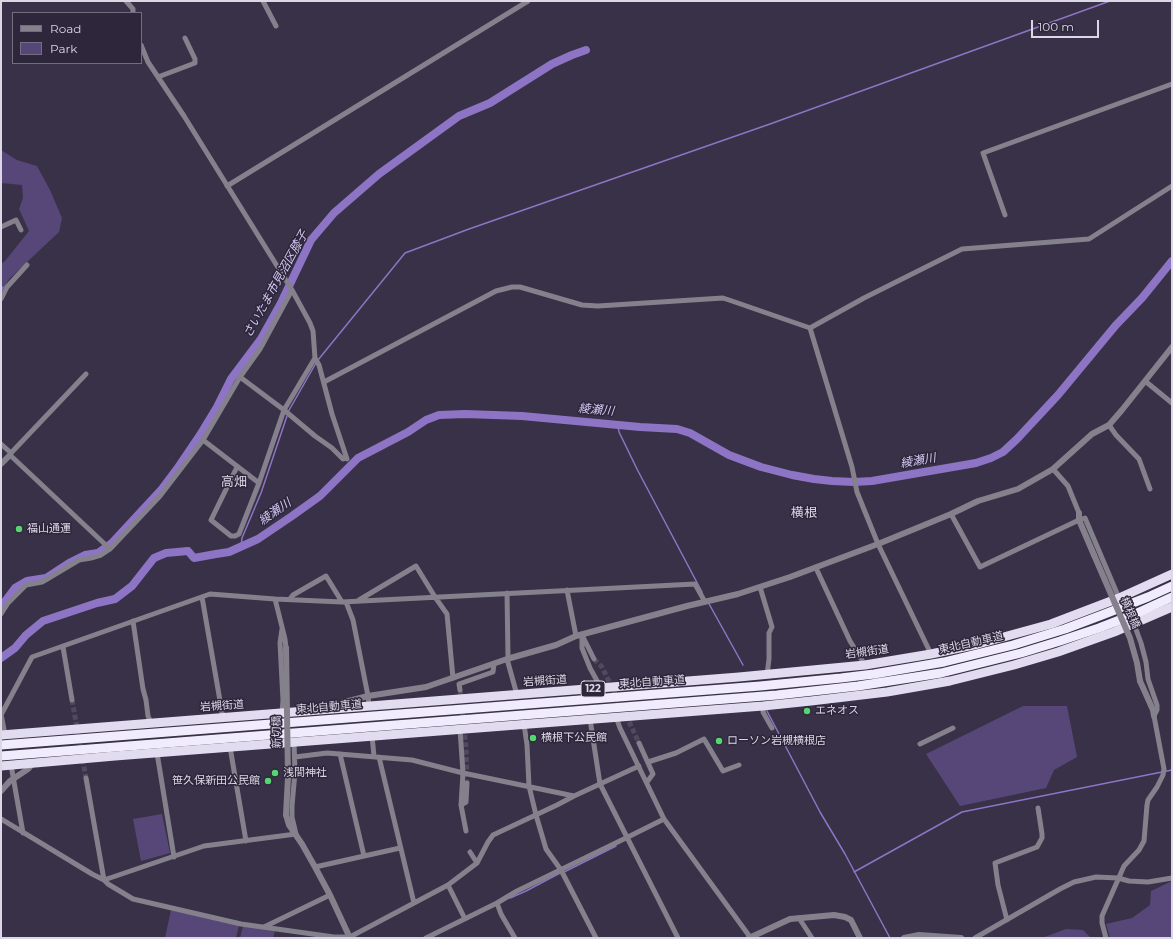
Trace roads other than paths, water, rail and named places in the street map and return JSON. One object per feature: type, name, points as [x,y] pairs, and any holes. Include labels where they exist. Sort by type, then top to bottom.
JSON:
[{"type":"highway","name":"岩槻街道","points":[[3,735],[767,675],[865,665],[931,654],[978,644],[1051,624],[1119,598],[1172,574]]},
{"type":"highway","name":"東北自動車道","points":[[1,746],[760,686],[874,674],[981,654],[1026,641],[1102,616],[1172,586]]},
{"type":"highway","name":"東北自動車道","points":[[1,756],[778,695],[858,686],[941,673],[1021,653],[1099,628],[1172,597]]},
{"type":"highway","points":[[1,766],[616,716],[811,702],[887,692],[950,681],[1000,670],[1052,654],[1134,624],[1172,607]]},
{"type":"street","points":[[126,1],[133,9],[133,12]]},
{"type":"street","points":[[263,1],[276,26]]},
{"type":"street","points":[[227,186],[528,1]]},
{"type":"street","points":[[158,77],[195,63],[195,59],[185,38]]},
{"type":"street","points":[[142,47],[148,62],[184,116],[291,288],[310,323],[313,331],[316,360],[347,458],[343,459],[332,448],[240,377]]},
{"type":"street","points":[[1005,215],[983,153],[1172,84]]},
{"type":"street","points":[[324,382],[496,291],[512,287],[520,287],[582,305],[598,306],[723,298],[810,328],[864,298],[962,249],[1089,239],[1171,188]]},
{"type":"street","points":[[1,227],[16,220],[21,230]]},
{"type":"street","points":[[1,299],[7,287],[27,265]]},
{"type":"street","points":[[1,614],[8,603],[26,584],[42,582],[79,560],[101,555],[110,549],[160,496],[203,440],[240,377],[260,349],[291,288]]},
{"type":"street","points":[[810,328],[853,472],[856,488],[878,544],[931,654]]},
{"type":"street","points":[[330,710],[341,703],[368,696],[426,687],[507,659],[556,645],[579,635],[760,587],[816,568],[878,544],[951,514],[978,501],[1018,489],[1053,469],[1092,434],[1109,425],[1172,347]]},
{"type":"street","points":[[237,467],[211,520],[231,536],[238,534],[259,483],[284,410],[316,360]]},
{"type":"street","points":[[1,464],[86,374]]},
{"type":"street","points":[[1145,381],[1172,403]]},
{"type":"street","points":[[1109,425],[1116,435],[1139,459],[1150,489]]},
{"type":"street","points":[[203,440],[259,483]]},
{"type":"street","points":[[1,444],[110,549]]},
{"type":"street","points":[[1053,469],[1068,486],[1079,517]]},
{"type":"street","points":[[951,514],[980,567],[1079,517],[1084,518],[1119,598]]},
{"type":"street","name":"横根橋","points":[[1079,517],[1130,638],[1140,681],[1153,710],[1154,716]]},
{"type":"street","points":[[358,601],[416,566],[447,614],[453,678]]},
{"type":"street","points":[[816,568],[850,641],[865,665]]},
{"type":"street","points":[[290,600],[326,576],[344,602],[353,620],[369,706]]},
{"type":"street","points":[[3,735],[1,714],[32,657],[210,594],[290,600],[344,602],[695,584],[705,602]]},
{"type":"street","points":[[760,587],[772,627],[769,633],[769,659],[767,675]]},
{"type":"street","points":[[567,590],[582,648],[590,668],[601,688]]},
{"type":"street","points":[[507,593],[507,659],[517,695]]},
{"type":"street","points":[[202,597],[223,718]]},
{"type":"street","points":[[275,599],[286,648]]},
{"type":"street","points":[[133,621],[143,689],[148,716],[151,723]]},
{"type":"street","points":[[1106,938],[1102,923],[1102,916],[1124,866],[1139,850],[1144,841],[1148,800],[1157,788],[1163,775],[1162,760],[1154,716],[1157,706],[1148,679],[1146,662],[1141,643],[1134,624]]},
{"type":"street","points":[[282,629],[280,643],[283,700],[282,713]]},
{"type":"street","points":[[579,635],[594,658]]},
{"type":"street","points":[[63,647],[72,700]]},
{"type":"street","name":"新切橋","points":[[286,648],[288,777],[286,815],[289,826],[296,834]]},
{"type":"street","points":[[460,690],[459,684],[493,672],[494,664]]},
{"type":"street","points":[[763,706],[763,712],[772,728]]},
{"type":"street","points":[[616,716],[620,728],[664,818],[750,938],[785,921],[799,918],[834,916],[845,917],[851,920],[860,938]]},
{"type":"street","points":[[590,719],[600,784],[678,938]]},
{"type":"street","points":[[524,724],[527,745],[529,786],[546,849],[561,870],[596,938]]},
{"type":"street","points":[[920,744],[953,728]]},
{"type":"street","points":[[460,729],[463,773],[461,804],[466,831]]},
{"type":"street","points":[[372,736],[414,903]]},
{"type":"street","points":[[648,762],[676,753],[704,739],[723,771],[739,765]]},
{"type":"street","points":[[294,742],[295,757],[292,817],[296,834],[330,895],[349,938]]},
{"type":"street","points":[[639,743],[653,774],[647,782]]},
{"type":"street","points":[[230,747],[246,841]]},
{"type":"street","points":[[157,753],[174,857]]},
{"type":"street","points":[[295,757],[327,753],[412,760],[463,773],[574,796]]},
{"type":"street","points":[[340,754],[364,856]]},
{"type":"street","points":[[1,791],[13,778],[28,769],[33,763]]},
{"type":"street","points":[[11,765],[23,833]]},
{"type":"street","points":[[1,819],[104,880],[133,899],[241,924],[349,938],[448,885],[477,863],[493,835],[639,766]]},
{"type":"street","points":[[86,778],[104,880]]},
{"type":"street","points":[[461,804],[466,802],[467,783]]},
{"type":"street","points":[[1007,920],[998,885],[995,863],[1037,847],[1042,838],[1038,808]]},
{"type":"street","points":[[430,937],[497,903],[516,891],[628,838],[664,818]]},
{"type":"street","points":[[104,880],[204,846],[296,834]]},
{"type":"street","points":[[315,867],[400,848]]},
{"type":"street","points":[[470,852],[477,863]]},
{"type":"street","points":[[975,938],[1074,882],[1096,877],[1148,882],[1172,878]]},
{"type":"street","points":[[448,885],[465,918]]},
{"type":"street","points":[[264,927],[330,895]]},
{"type":"street","points":[[497,903],[515,938]]},
{"type":"street","points":[[799,918],[812,938]]},
{"type":"street","points":[[904,938],[920,935],[961,938]]},
{"type":"waterway","points":[[318,360],[405,253],[469,229],[770,124],[1110,1]]},
{"type":"waterway","name":"さいたま市見沼区膝子","points":[[1,607],[15,588],[27,581],[46,578],[69,563],[85,555],[98,553],[112,543],[162,489],[200,435],[217,407],[231,379],[261,339],[281,303],[311,240],[334,213],[379,174],[459,116],[490,103],[552,64],[586,50]]},
{"type":"waterway","name":"綾瀬川","points":[[1,658],[15,648],[26,635],[43,621],[97,603],[115,599],[132,586],[154,558],[166,553],[188,551],[194,558],[229,552],[258,539],[320,496],[358,458],[408,432],[426,420],[439,415],[465,414],[522,416],[677,429],[690,433],[729,455],[761,467],[792,475],[832,481],[872,481],[976,463],[991,458],[1003,452],[1017,439],[1058,395],[1172,261]]},
{"type":"waterway","points":[[1,292],[3,287]]},
{"type":"waterway","points":[[288,412],[316,363]]},
{"type":"waterway","points":[[241,547],[242,538],[261,493],[287,416]]},
{"type":"waterway","points":[[616,424],[638,471],[702,592]]},
{"type":"waterway","points":[[708,602],[743,665]]},
{"type":"waterway","points":[[767,711],[820,812],[845,854],[890,938]]},
{"type":"waterway","points":[[854,872],[962,812],[1172,770]]},
{"type":"waterway","points":[[564,872],[616,846]]},
{"type":"waterway","points":[[510,898],[560,873]]},
{"type":"tunnel","points":[[594,659],[602,667],[622,708]]},
{"type":"tunnel","points":[[460,690],[466,747],[467,783]]},
{"type":"tunnel","points":[[72,700],[86,778]]},
{"type":"tunnel","points":[[626,715],[639,743]]},
{"type":"place","name":"福山通運","points":[[19,529]]},
{"type":"place","name":"エネオス","points":[[807,711]]},
{"type":"place","name":"横根下公民館","points":[[533,738]]},
{"type":"place","name":"ローソン岩槻横根店","points":[[719,741]]},
{"type":"place","name":"浅間神社","points":[[275,773]]},
{"type":"place","name":"笹久保新田公民館","points":[[268,781]]},
{"type":"district","name":"高畑","points":[[234,482]]},
{"type":"district","name":"横根","points":[[804,513]]}]
